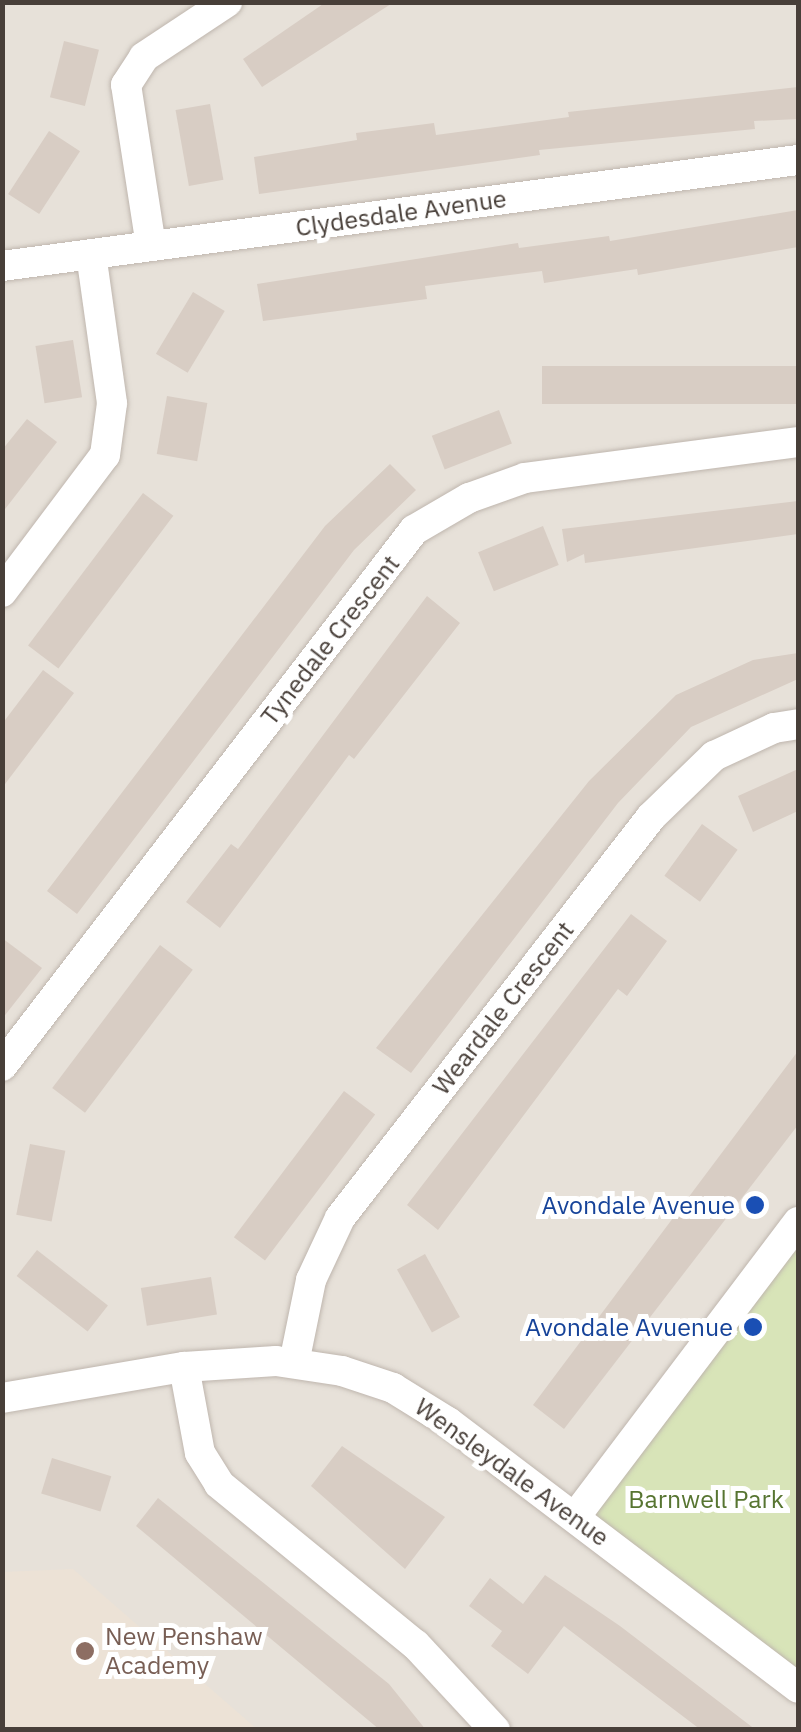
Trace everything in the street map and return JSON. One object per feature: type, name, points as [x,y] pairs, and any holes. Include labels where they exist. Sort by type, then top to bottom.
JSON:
[{"type":"street","points":[[151,246],[126,85],[144,58],[228,2]]},
{"type":"street","name":"Clydesdale Avenue","points":[[2,266],[798,160]]},
{"type":"street","points":[[2,592],[105,455],[112,403],[91,254]]},
{"type":"street","name":"Tynedale Crescent","points":[[2,1066],[414,530],[469,498],[525,478],[798,442]]},
{"type":"street","name":"Weardale Crescent","points":[[294,1364],[312,1280],[340,1218],[651,817],[714,756],[774,728],[798,724]]},
{"type":"street","points":[[576,1517],[798,1222]]},
{"type":"street","name":"Wensleydale Avenue","points":[[2,1398],[184,1367],[294,1364],[393,1388],[576,1517],[798,1688]]},
{"type":"street","points":[[184,1367],[200,1453],[219,1484],[416,1645],[495,1730]]},
{"type":"shaded area","points":[[3,3],[798,3],[798,1729],[3,1729]]},
{"type":"shaded area","name":"New Penshaw Academy","points":[[73,1569],[257,1729],[3,1729],[2,1572]]},
{"type":"green space","name":"Barnwell Park","points":[[798,1222],[798,1688],[576,1517]]},
{"type":"building","points":[[326,2],[394,2],[262,87],[243,59]]},
{"type":"building","points":[[64,41],[99,50],[85,106],[50,97]]},
{"type":"building","points":[[798,87],[798,119],[754,121],[755,129],[539,150],[540,155],[259,194],[254,157],[357,140],[356,133],[434,123],[436,135],[569,117],[568,112]]},
{"type":"building","points":[[210,104],[223,180],[189,186],[176,110]]},
{"type":"building","points":[[49,131],[80,151],[39,214],[8,194]]},
{"type":"building","points":[[798,210],[798,247],[638,275],[637,269],[544,283],[542,271],[425,286],[427,299],[263,321],[257,284],[518,243],[519,248],[609,236],[610,241]]},
{"type":"building","points":[[193,292],[225,311],[188,373],[156,354]]},
{"type":"building","points":[[73,340],[82,397],[45,403],[35,346]]},
{"type":"building","points":[[542,366],[798,366],[798,404],[542,404]]},
{"type":"building","points":[[167,396],[207,403],[197,461],[157,454]]},
{"type":"building","points":[[499,410],[512,444],[445,469],[432,436]]},
{"type":"building","points":[[27,419],[57,442],[2,513],[2,450]]},
{"type":"building","points":[[390,464],[416,490],[354,550],[77,914],[47,891],[325,526]]},
{"type":"building","points":[[143,493],[173,516],[58,668],[28,646]]},
{"type":"building","points":[[798,501],[798,534],[585,563],[584,554],[567,562],[562,529]]},
{"type":"building","points":[[543,526],[559,565],[494,591],[478,552]]},
{"type":"building","points":[[427,596],[460,623],[354,759],[349,755],[220,928],[186,902],[231,844],[238,849]]},
{"type":"building","points":[[798,653],[798,679],[691,727],[618,803],[411,1073],[376,1048],[589,781],[676,695],[753,660]]},
{"type":"building","points":[[43,670],[74,693],[2,788],[2,724]]},
{"type":"building","points":[[798,769],[798,811],[753,832],[738,796]]},
{"type":"building","points":[[702,824],[738,850],[700,902],[664,876]]},
{"type":"building","points":[[631,914],[667,941],[627,996],[618,989],[438,1230],[407,1205]]},
{"type":"building","points":[[2,938],[42,968],[2,1019]]},
{"type":"building","points":[[160,945],[193,970],[85,1113],[52,1088]]},
{"type":"building","points":[[798,1051],[798,1125],[564,1429],[533,1405]]},
{"type":"building","points":[[344,1091],[375,1114],[265,1261],[234,1237]]},
{"type":"building","points":[[30,1144],[65,1151],[52,1222],[16,1215]]},
{"type":"building","points":[[37,1250],[108,1305],[88,1331],[17,1276]]},
{"type":"building","points":[[425,1254],[460,1317],[432,1332],[397,1270]]},
{"type":"building","points":[[211,1277],[217,1315],[147,1326],[141,1288]]},
{"type":"building","points":[[342,1446],[445,1517],[405,1569],[311,1486]]},
{"type":"building","points":[[52,1458],[111,1476],[100,1512],[41,1493]]},
{"type":"building","points":[[158,1498],[389,1684],[426,1730],[380,1730],[136,1526]]},
{"type":"building","points":[[545,1575],[620,1626],[756,1730],[701,1730],[564,1626],[528,1674],[491,1646],[502,1631],[469,1606],[490,1578],[523,1604]]},
{"type":"place","name":"Avondale Avenue","points":[[755,1205]]},
{"type":"place","name":"Avondale Avuenue","points":[[753,1327]]},
{"type":"place","name":"New Penshaw Academy","points":[[85,1651]]}]
